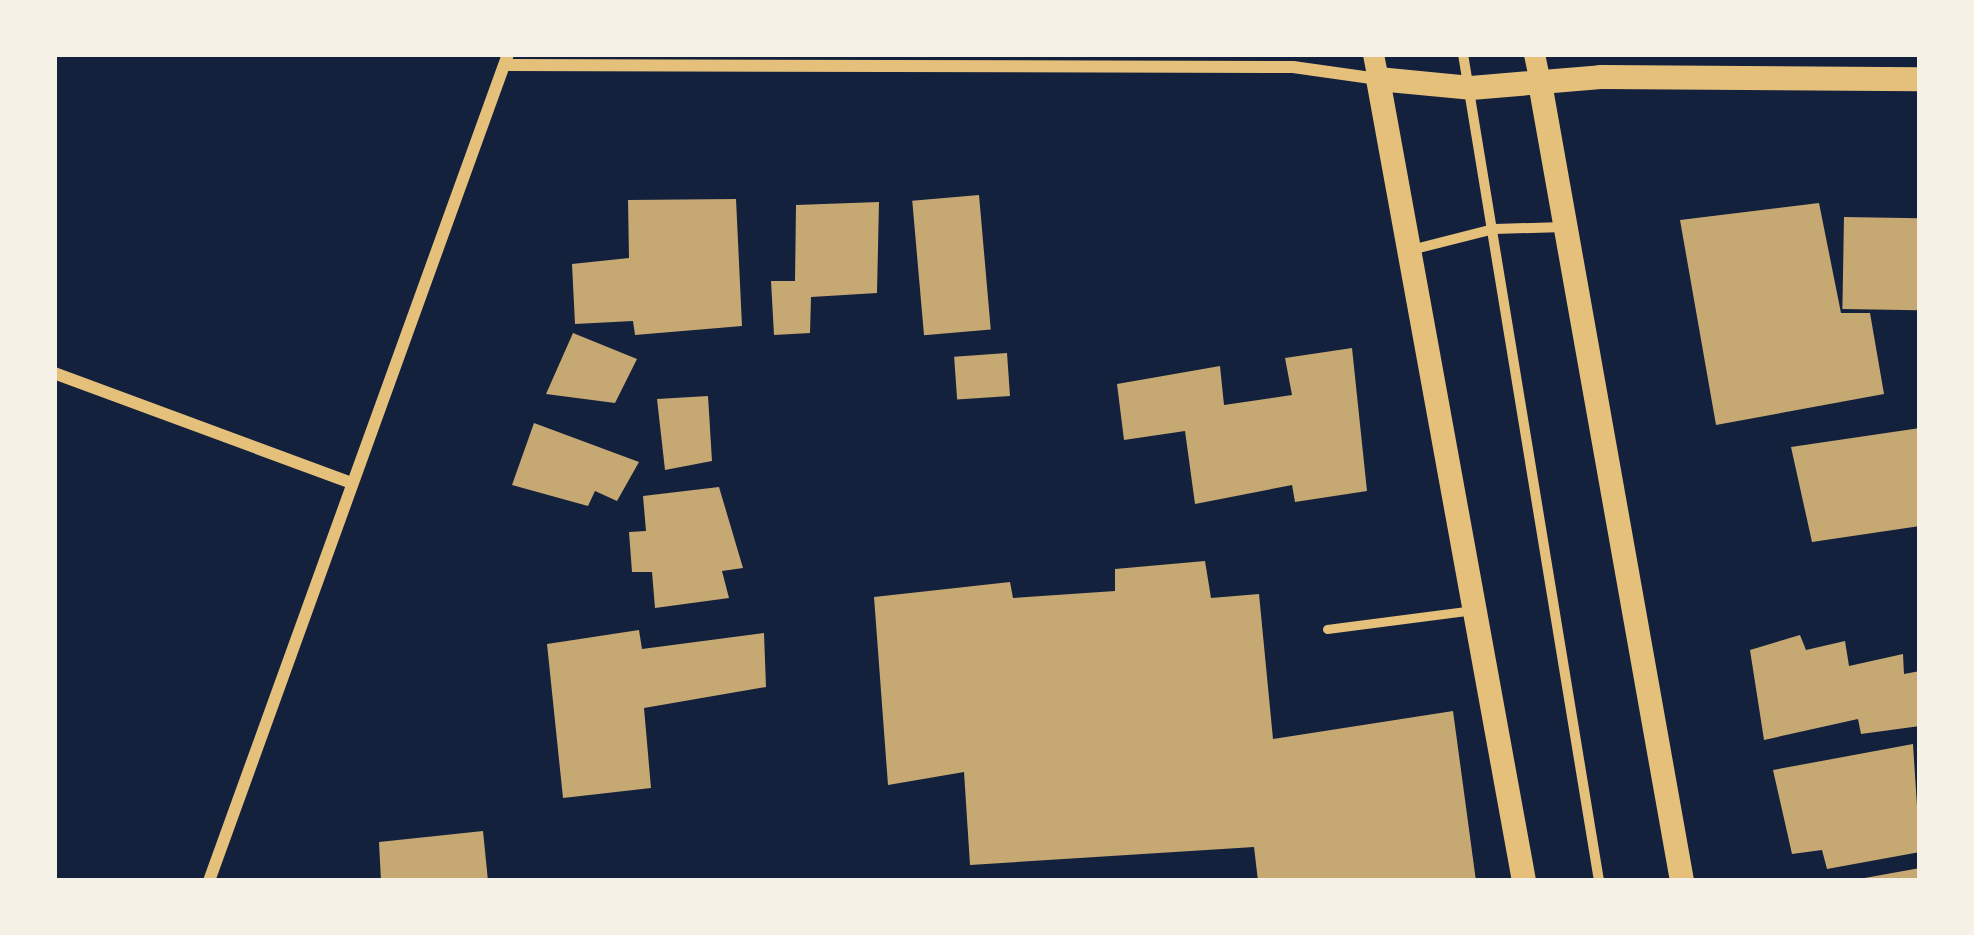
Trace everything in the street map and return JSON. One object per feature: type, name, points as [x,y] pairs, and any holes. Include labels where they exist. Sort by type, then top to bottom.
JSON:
[{"type":"main road","points":[[1524,881],[1479,609],[1376,66],[1471,88],[1540,82],[1920,79]]},
{"type":"main road","points":[[1540,82],[1682,881]]},
{"type":"street","points":[[1463,54],[1600,881]]},
{"type":"street","points":[[1534,54],[1540,82]]},
{"type":"street","points":[[209,881],[348,482],[506,59],[1376,66]]},
{"type":"street","points":[[1408,251],[1494,229],[1567,226]]},
{"type":"street","points":[[54,373],[348,482]]},
{"type":"lane","points":[[1327,629],[1479,609]]},
{"type":"building","points":[[979,195],[991,329],[924,335],[912,201]]},
{"type":"building","points":[[736,199],[742,326],[635,335],[633,321],[575,324],[572,264],[629,258],[628,200]]},
{"type":"building","points":[[879,202],[877,293],[811,297],[810,333],[774,335],[771,281],[795,281],[796,205]]},
{"type":"building","points":[[1819,203],[1841,313],[1870,313],[1884,394],[1716,425],[1680,220]]},
{"type":"building","points":[[1844,217],[1920,218],[1918,310],[1842,309]]},
{"type":"building","points":[[573,333],[637,359],[615,403],[546,394]]},
{"type":"building","points":[[1352,348],[1367,491],[1295,502],[1292,485],[1195,504],[1185,431],[1124,440],[1117,384],[1220,366],[1224,405],[1292,395],[1285,358]]},
{"type":"building","points":[[1007,353],[1010,396],[957,400],[954,357]]},
{"type":"building","points":[[708,396],[712,461],[665,470],[657,399]]},
{"type":"building","points":[[534,423],[639,462],[617,501],[595,491],[588,506],[512,485]]},
{"type":"building","points":[[1920,428],[1920,526],[1812,542],[1791,447]]},
{"type":"building","points":[[719,487],[743,568],[722,571],[729,598],[655,608],[652,572],[632,572],[629,532],[646,531],[643,496]]},
{"type":"building","points":[[1205,561],[1211,598],[1259,594],[1273,739],[1453,711],[1476,881],[1258,881],[1254,847],[970,865],[964,772],[888,785],[874,597],[1010,582],[1013,598],[1115,591],[1115,569]]},
{"type":"building","points":[[639,630],[642,649],[764,633],[766,687],[644,708],[651,788],[563,798],[547,644]]},
{"type":"building","points":[[1800,635],[1806,650],[1845,641],[1849,666],[1903,654],[1904,674],[1920,671],[1920,726],[1861,734],[1858,719],[1764,740],[1750,650]]},
{"type":"building","points":[[1913,744],[1920,852],[1827,869],[1822,850],[1792,854],[1773,770]]},
{"type":"building","points":[[483,831],[488,881],[381,881],[379,842]]},
{"type":"building","points":[[1920,868],[1920,881],[1859,881],[1859,879]]}]
